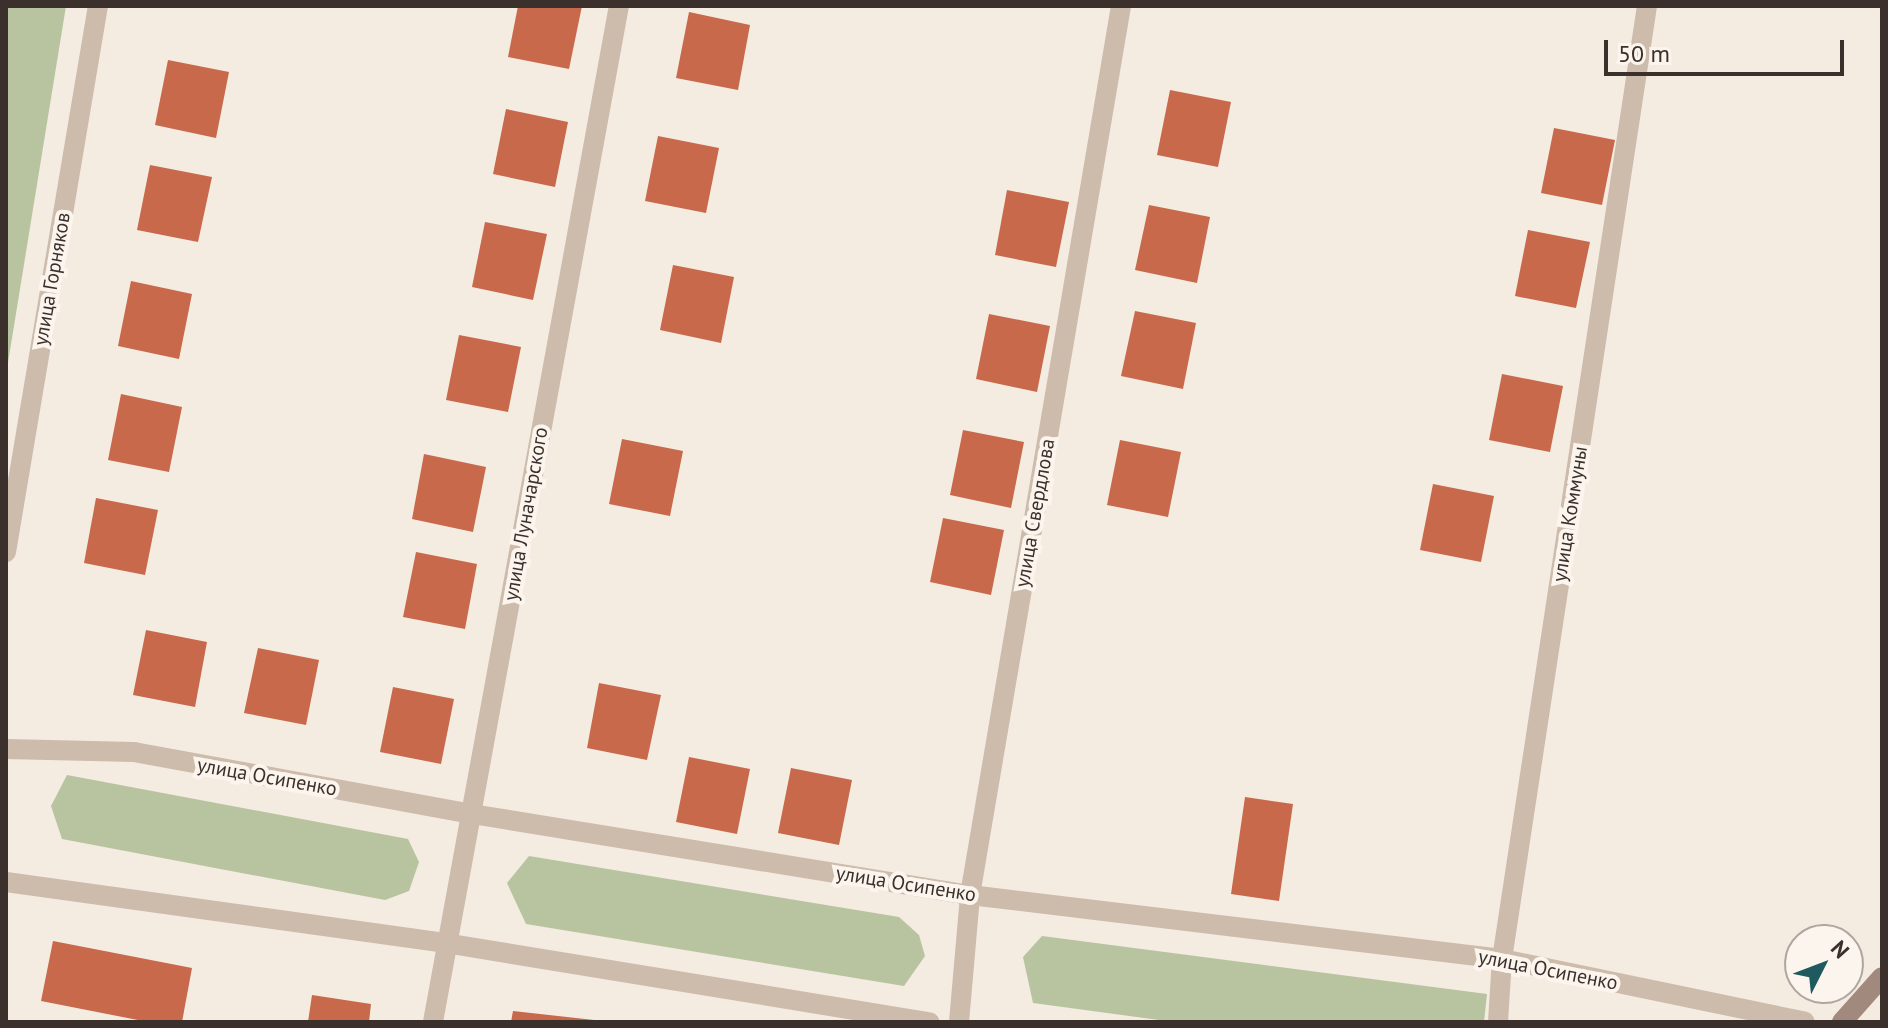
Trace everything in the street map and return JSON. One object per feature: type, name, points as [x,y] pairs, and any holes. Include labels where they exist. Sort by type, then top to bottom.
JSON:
[{"type":"main road","points":[[1842,1022],[1882,977]]},
{"type":"street","name":"улица Горняков","points":[[6,552],[98,6]]},
{"type":"street","name":"улица Луначарского","points":[[433,1022],[445,943],[472,814],[619,6]]},
{"type":"street","name":"улица Свердлова","points":[[959,1022],[970,895],[1121,6]]},
{"type":"street","name":"улица Коммуны","points":[[1498,1022],[1502,959],[1647,6]]},
{"type":"street","name":"улица Осипенко","points":[[6,749],[134,752],[472,814],[970,895],[1502,959],[1805,1022]]},
{"type":"street","points":[[6,882],[445,943],[930,1022]]},
{"type":"green space","points":[[6,6],[66,6],[6,375]]},
{"type":"green space","points":[[67,775],[408,839],[419,862],[409,891],[385,900],[62,839],[51,806]]},
{"type":"green space","points":[[529,856],[899,917],[919,935],[925,956],[904,986],[526,924],[507,883]]},
{"type":"green space","points":[[1042,936],[1487,994],[1484,1022],[1174,1022],[1033,1003],[1023,957]]},
{"type":"building","points":[[518,6],[582,6],[569,69],[508,57]]},
{"type":"building","points":[[689,12],[750,25],[738,90],[676,78]]},
{"type":"building","points":[[168,60],[229,72],[216,138],[155,125]]},
{"type":"building","points":[[1170,90],[1231,102],[1218,167],[1157,155]]},
{"type":"building","points":[[506,109],[568,122],[555,187],[493,174]]},
{"type":"building","points":[[1554,128],[1615,140],[1602,205],[1541,193]]},
{"type":"building","points":[[658,136],[719,148],[706,213],[645,201]]},
{"type":"building","points":[[150,165],[212,177],[198,242],[137,230]]},
{"type":"building","points":[[1007,190],[1069,202],[1056,267],[995,255]]},
{"type":"building","points":[[1149,205],[1210,217],[1197,283],[1135,270]]},
{"type":"building","points":[[485,222],[547,234],[533,300],[472,287]]},
{"type":"building","points":[[1528,230],[1590,242],[1576,308],[1515,296]]},
{"type":"building","points":[[673,265],[734,277],[721,343],[660,330]]},
{"type":"building","points":[[131,281],[192,294],[179,359],[118,346]]},
{"type":"building","points":[[1135,311],[1196,323],[1183,389],[1121,376]]},
{"type":"building","points":[[989,314],[1050,326],[1037,392],[976,379]]},
{"type":"building","points":[[459,335],[521,347],[508,412],[446,400]]},
{"type":"building","points":[[1502,374],[1563,386],[1550,452],[1489,440]]},
{"type":"building","points":[[121,394],[182,407],[169,472],[108,460]]},
{"type":"building","points":[[963,430],[1024,442],[1011,508],[950,495]]},
{"type":"building","points":[[622,439],[683,451],[670,516],[609,504]]},
{"type":"building","points":[[1120,440],[1181,452],[1168,517],[1107,505]]},
{"type":"building","points":[[424,454],[486,467],[473,532],[412,519]]},
{"type":"building","points":[[1433,484],[1494,496],[1481,562],[1420,550]]},
{"type":"building","points":[[96,498],[158,510],[145,575],[84,563]]},
{"type":"building","points":[[943,518],[1004,530],[991,595],[930,582]]},
{"type":"building","points":[[416,552],[477,564],[465,629],[403,617]]},
{"type":"building","points":[[146,630],[207,642],[195,707],[133,695]]},
{"type":"building","points":[[258,648],[319,660],[306,725],[244,713]]},
{"type":"building","points":[[599,683],[661,695],[647,760],[587,748]]},
{"type":"building","points":[[393,687],[454,699],[441,764],[380,752]]},
{"type":"building","points":[[689,757],[750,769],[737,834],[676,822]]},
{"type":"building","points":[[791,768],[852,780],[839,845],[778,833]]},
{"type":"building","points":[[1245,797],[1293,804],[1279,901],[1231,894]]},
{"type":"building","points":[[53,941],[192,968],[182,1022],[148,1022],[41,1001]]},
{"type":"building","points":[[312,995],[371,1004],[369,1022],[308,1022]]},
{"type":"building","points":[[513,1011],[594,1020],[594,1022],[511,1022]]}]
